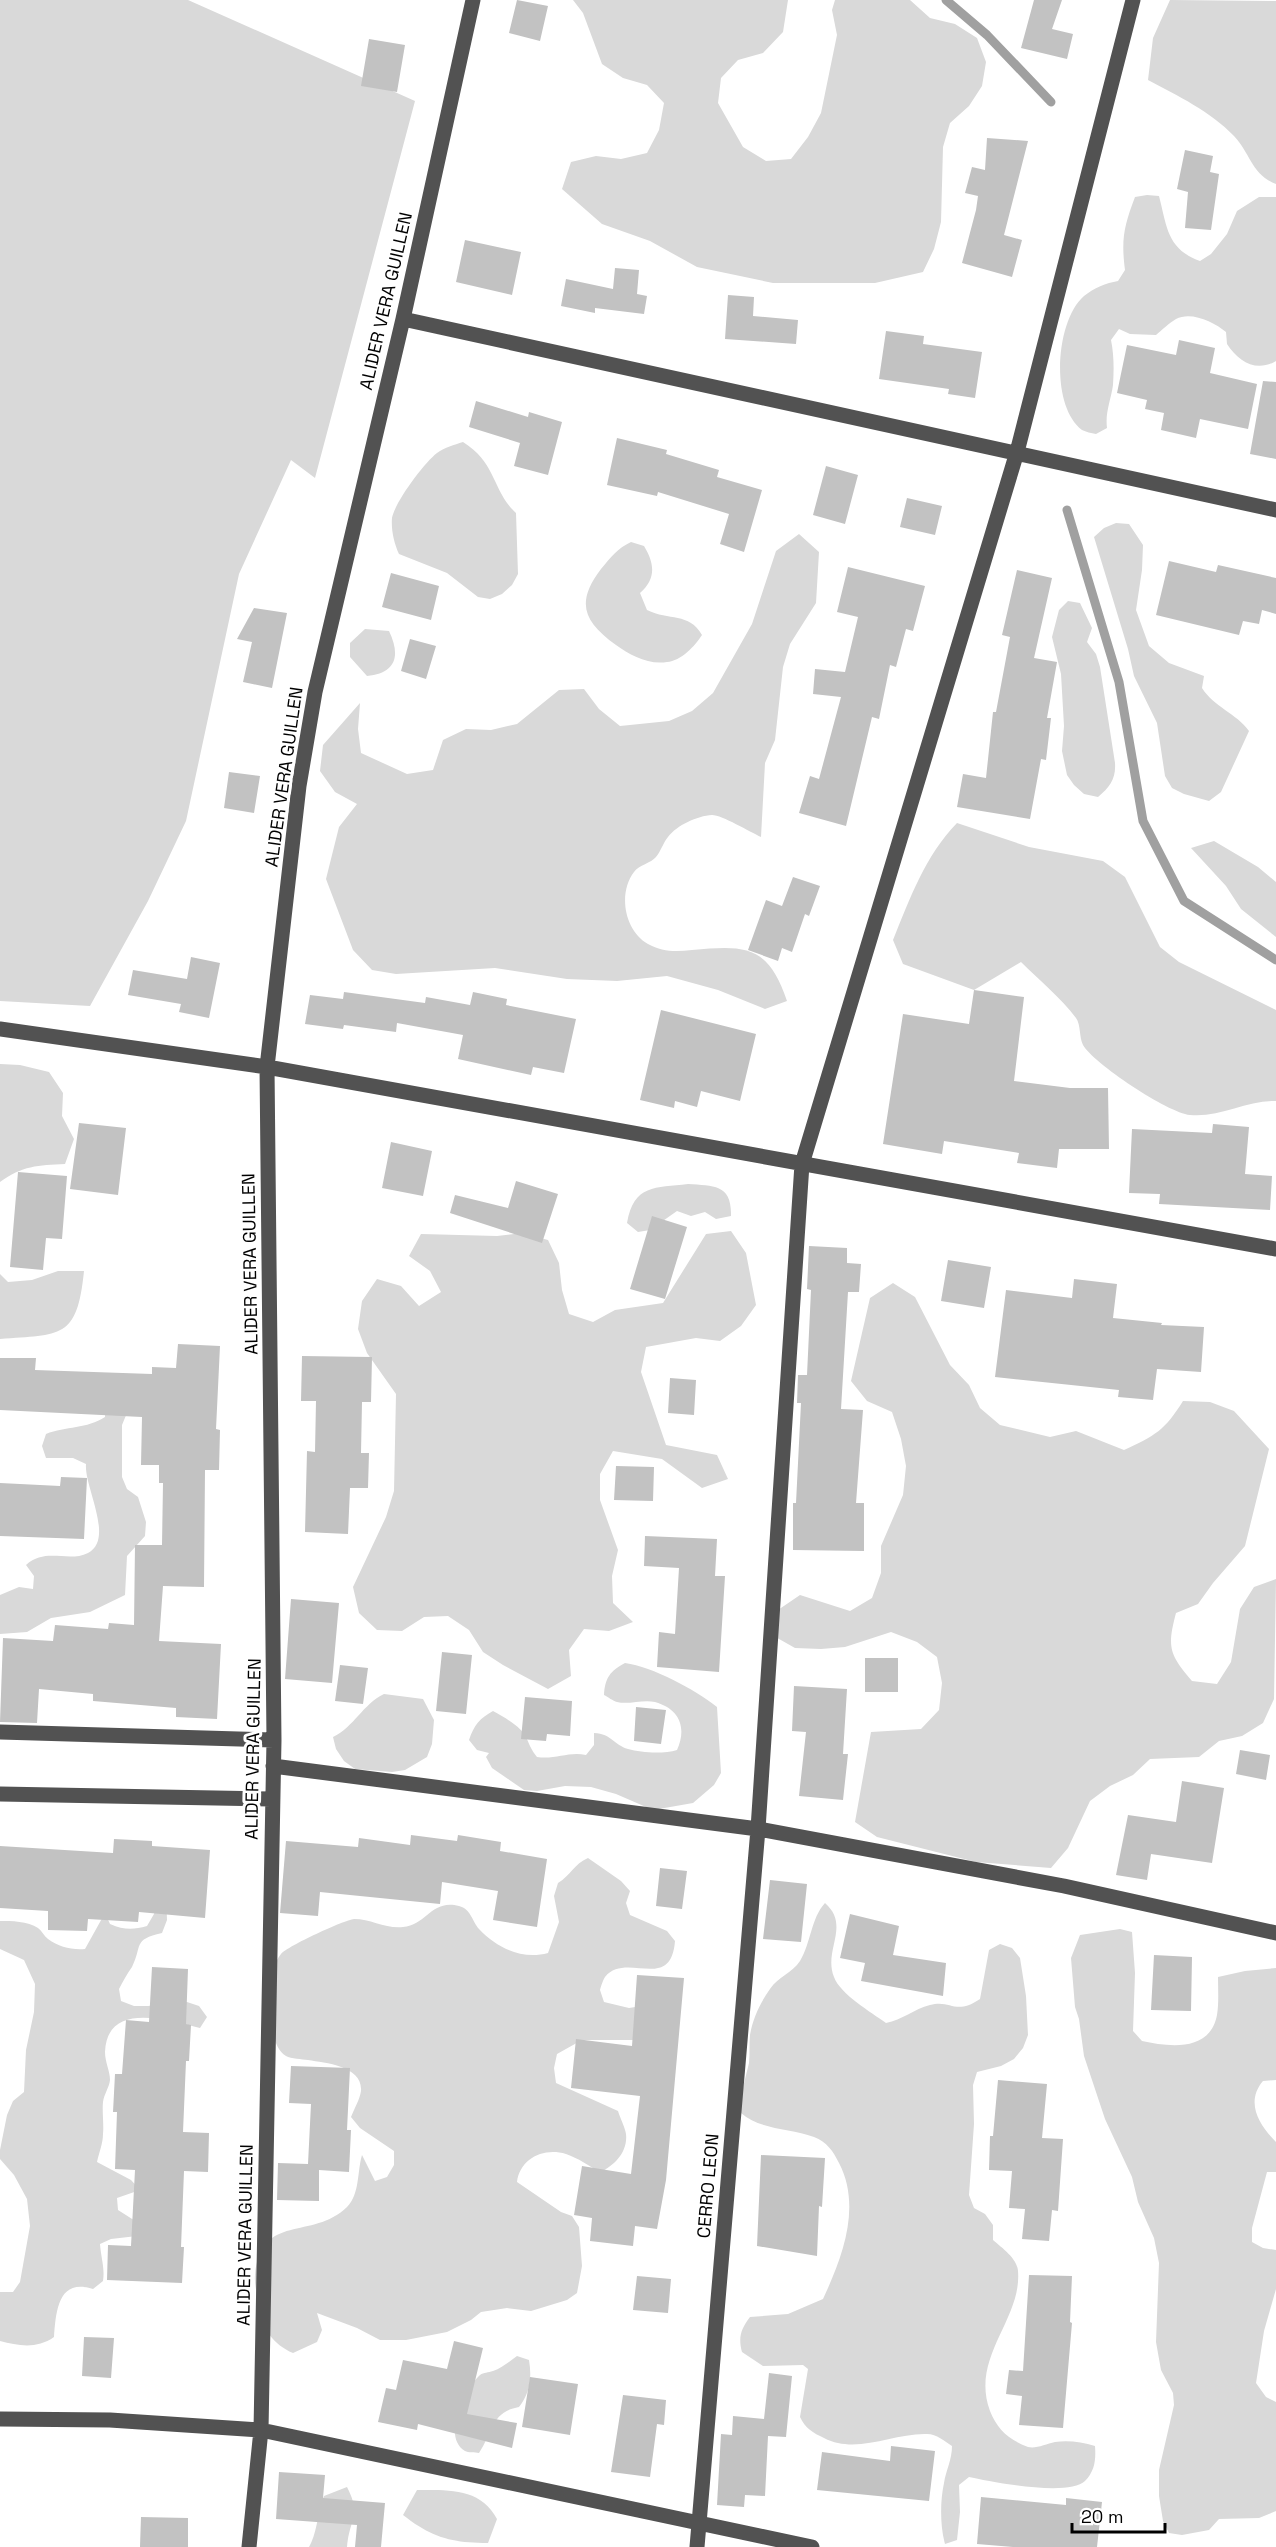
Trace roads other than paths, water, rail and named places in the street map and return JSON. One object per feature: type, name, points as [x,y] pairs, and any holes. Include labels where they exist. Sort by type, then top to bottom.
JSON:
[{"type":"street","name":"ALIDER VERA GUILLEN","points":[[249,2547],[261,2430],[274,1740],[267,1067],[299,786],[315,692],[403,319],[473,0]]},
{"type":"street","name":"CERRO LEON","points":[[697,2547],[758,1829],[802,1164],[1017,452],[1133,0]]},
{"type":"street","points":[[403,319],[1276,510]]},
{"type":"street","points":[[0,1029],[267,1067],[1276,1249]]},
{"type":"street","points":[[0,1732],[274,1740]]},
{"type":"street","points":[[273,1766],[758,1829],[1064,1886],[1276,1933]]},
{"type":"street","points":[[0,1794],[272,1799]]},
{"type":"street","points":[[0,2419],[110,2420],[261,2430],[812,2547]]},
{"type":"waterway","points":[[946,0],[987,35],[1051,102]]},
{"type":"waterway","points":[[1067,510],[1119,682],[1143,821],[1184,901],[1276,960]]}]
